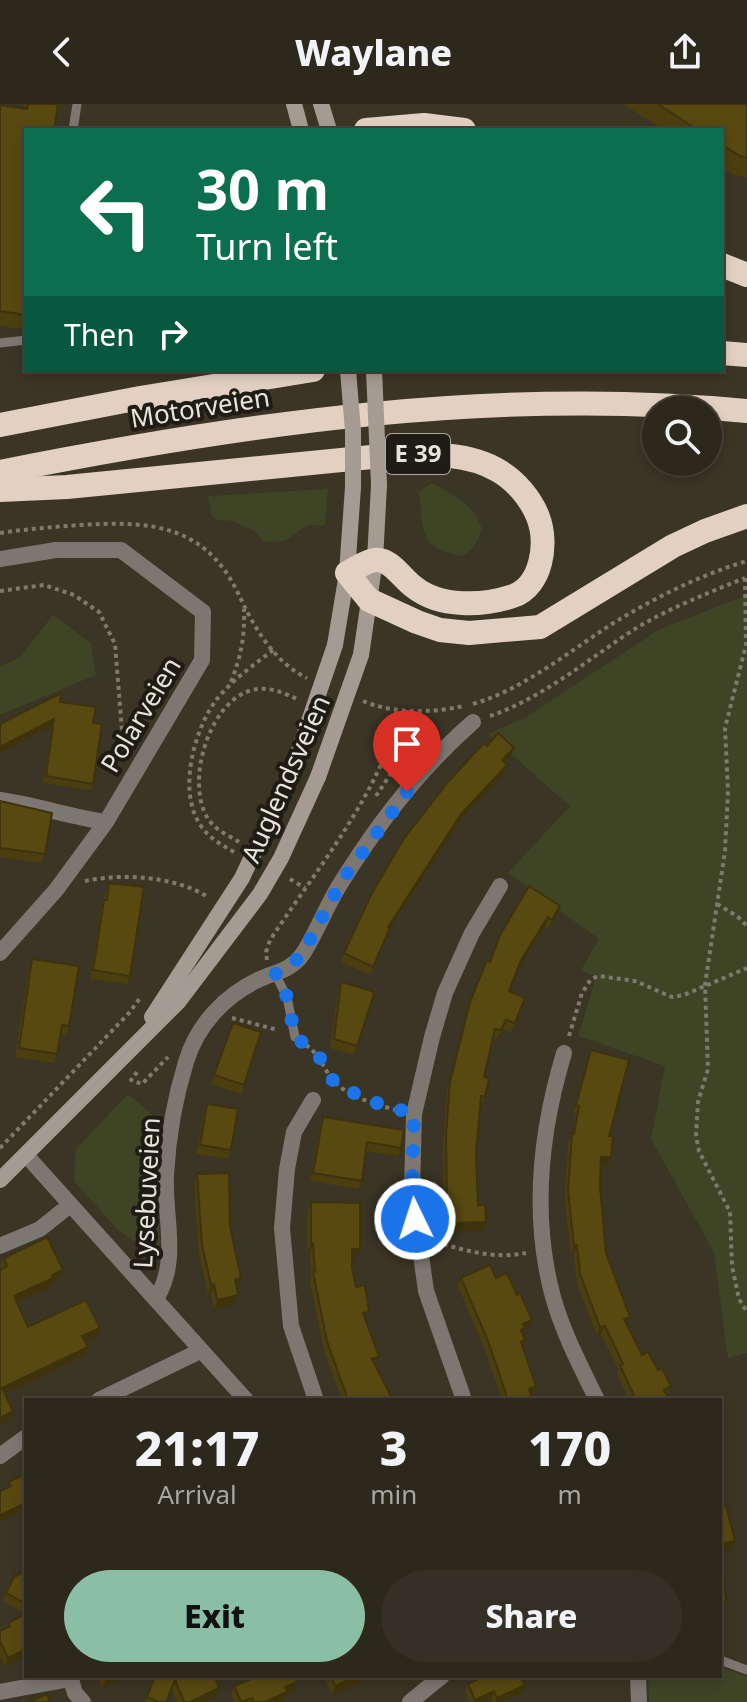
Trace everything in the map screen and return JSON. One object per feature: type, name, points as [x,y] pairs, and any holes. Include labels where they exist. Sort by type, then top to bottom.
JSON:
[{"type":"highway","points":[[389,128],[424,125],[448,128]]},
{"type":"highway","points":[[724,266],[747,275]]},
{"type":"highway","points":[[724,353],[747,355]]},
{"type":"highway","points":[[140,398],[196,372]]},
{"type":"highway","name":"Motorveien","points":[[0,425],[301,372]]},
{"type":"highway","name":"Motorveien","points":[[0,472],[144,444],[299,421],[396,411],[593,404],[747,411]]},
{"type":"highway","name":"E 39","points":[[0,490],[67,487],[392,455],[436,455],[472,460],[498,471],[521,490],[538,516],[541,527],[539,566],[528,589],[514,596],[484,603],[435,598],[415,589],[388,562],[375,560]]},
{"type":"highway","points":[[375,560],[347,573],[369,600],[417,622],[440,630],[469,633],[540,627],[673,546],[747,516]]},
{"type":"main road","points":[[294,104],[300,128]]},
{"type":"main road","points":[[321,104],[328,128]]},
{"type":"main road","name":"Auglendsveien","points":[[132,1046],[242,878],[293,768],[335,645],[347,573],[353,487],[348,372]]},
{"type":"main road","name":"Auglendsveien","points":[[0,1180],[179,1001],[260,894],[281,858],[318,777],[361,655],[375,560],[379,485],[374,372]]},
{"type":"street","name":"Polarveien","points":[[0,559],[56,550],[121,550],[203,612],[202,660],[106,822]]},
{"type":"street","name":"Lysebuveien","points":[[156,1299],[166,1282],[170,1263],[166,1174],[172,1120],[187,1058],[197,1036],[212,1015],[238,990],[283,971],[301,956],[343,879],[386,817],[437,754],[473,722]]},
{"type":"street","points":[[0,800],[31,804],[65,816],[106,822],[56,890],[0,953]]},
{"type":"street","points":[[463,1398],[426,1291],[412,1191],[414,1114],[445,993],[472,933],[500,886]]},
{"type":"street","points":[[564,1053],[552,1094],[542,1157],[542,1249],[553,1298],[565,1332],[596,1398]]},
{"type":"street","points":[[313,1100],[294,1132],[282,1228],[291,1326],[315,1398]]},
{"type":"street","points":[[26,1155],[244,1398]]},
{"type":"street","points":[[0,1246],[40,1229],[70,1205]]},
{"type":"street","points":[[103,1398],[200,1351]]},
{"type":"street","points":[[0,1456],[24,1438]]},
{"type":"street","points":[[0,1692],[70,1678],[75,1693],[83,1702]]},
{"type":"street","points":[[410,1702],[440,1678]]},
{"type":"street","points":[[638,1678],[639,1702]]},
{"type":"lane","points":[[73,128],[77,104]]},
{"type":"lane","points":[[0,343],[24,340]]},
{"type":"lane","points":[[275,974],[287,997],[295,1037]]},
{"type":"lane","points":[[722,1661],[747,1670]]},
{"type":"path","points":[[370,705],[397,710],[452,708],[501,694],[650,602],[747,561]]},
{"type":"path","points":[[219,565],[273,650],[302,676]]},
{"type":"path","points":[[505,711],[642,625],[684,602],[746,578],[746,645],[725,728],[725,851],[705,985],[708,1069],[698,1102],[696,1136],[699,1151],[730,1212],[732,1266],[739,1299],[747,1312]]},
{"type":"path","points":[[0,591],[44,585],[74,595],[99,612],[115,644],[125,762]]},
{"type":"path","points":[[229,685],[241,657],[245,635],[243,606]]},
{"type":"path","points":[[234,852],[211,837],[195,815],[190,774],[199,730],[216,700],[229,685],[273,650]]},
{"type":"path","points":[[239,842],[213,826],[205,813],[200,777],[205,745],[222,709],[239,696],[263,689],[288,695]]},
{"type":"path","points":[[275,974],[267,959],[270,940],[355,813],[380,766],[397,710]]},
{"type":"path","points":[[376,796],[415,737]]},
{"type":"path","points":[[230,862],[244,832]]},
{"type":"path","points":[[79,882],[113,877],[168,882],[192,887],[210,898],[204,907]]},
{"type":"path","points":[[717,904],[747,926]]},
{"type":"path","points":[[564,1053],[582,993],[591,979],[599,976],[635,981],[672,997],[747,968]]},
{"type":"path","points":[[0,1148],[129,1013],[145,991]]},
{"type":"path","points":[[212,1015],[257,1023],[295,1037],[317,1053],[334,1082],[367,1100],[414,1114]]},
{"type":"path","points":[[131,1080],[142,1084],[169,1056],[187,1058]]},
{"type":"path","points":[[419,1237],[475,1254],[511,1256],[542,1249]]},
{"type":"green space","points":[[432,483],[463,502],[474,513],[482,529],[474,547],[463,556],[438,549],[426,536],[419,491]]},
{"type":"green space","points":[[328,489],[325,525],[308,525],[285,541],[264,542],[254,531],[233,521],[216,520],[212,516],[208,496]]},
{"type":"green space","points":[[747,595],[747,1353],[728,1358],[714,1252],[651,1139],[665,1066],[578,1036],[596,977],[581,970],[599,939],[508,873],[570,806],[488,734],[526,717],[660,629]]},
{"type":"green space","points":[[53,615],[91,643],[96,675],[0,715],[0,667],[20,657]]},
{"type":"green space","points":[[128,1094],[163,1124],[156,1177],[160,1245],[150,1253],[118,1230],[74,1181],[76,1149]]},
{"type":"green space","points":[[722,1668],[747,1677],[747,1702],[649,1702],[648,1678],[722,1678]]},
{"type":"building","points":[[28,104],[58,104],[54,128],[24,128],[24,315],[0,311],[0,105],[27,109]]},
{"type":"building","points":[[658,104],[747,104],[747,158],[724,146],[724,128],[695,128]]},
{"type":"building","points":[[61,693],[60,702],[96,707],[93,723],[102,724],[93,784],[46,776],[54,719],[0,747],[0,724]]},
{"type":"building","points":[[498,733],[514,748],[502,760],[507,765],[461,814],[388,927],[373,967],[344,953],[371,895],[403,840],[448,782],[484,743],[487,746]]},
{"type":"building","points":[[0,801],[52,813],[45,854],[0,848]]},
{"type":"building","points":[[109,883],[144,887],[130,976],[93,970]]},
{"type":"building","points":[[529,886],[560,906],[552,920],[548,917],[521,960],[509,991],[525,998],[515,1023],[506,1020],[501,1030],[495,1029],[484,1077],[489,1079],[485,1096],[481,1096],[476,1154],[478,1205],[485,1205],[486,1222],[450,1223],[446,1134],[450,1082],[470,1002],[487,960],[490,962],[500,935]]},
{"type":"building","points":[[32,959],[79,966],[69,1026],[62,1025],[57,1054],[19,1048]]},
{"type":"building","points":[[341,982],[374,994],[357,1046],[334,1039]]},
{"type":"building","points":[[233,1023],[261,1032],[244,1085],[214,1075]]},
{"type":"building","points":[[591,1050],[629,1060],[609,1136],[613,1136],[611,1157],[601,1157],[600,1186],[606,1253],[630,1317],[624,1319],[642,1355],[648,1352],[658,1370],[662,1368],[671,1386],[664,1390],[668,1398],[635,1398],[605,1326],[600,1327],[580,1274],[568,1191],[572,1133],[579,1106],[576,1105]]},
{"type":"building","points":[[207,1104],[238,1109],[231,1150],[200,1145]]},
{"type":"building","points":[[323,1117],[404,1130],[401,1148],[367,1142],[362,1181],[313,1173]]},
{"type":"building","points":[[229,1173],[230,1227],[241,1278],[235,1280],[238,1295],[217,1300],[202,1245],[197,1174]]},
{"type":"building","points":[[311,1202],[360,1203],[360,1249],[352,1249],[352,1268],[356,1287],[365,1285],[369,1312],[363,1313],[379,1357],[372,1359],[392,1398],[347,1397],[327,1341],[313,1272]]},
{"type":"building","points":[[47,1237],[63,1270],[14,1296],[28,1327],[86,1300],[100,1328],[82,1336],[88,1347],[2,1388],[13,1411],[0,1418],[0,1270],[7,1266],[4,1258]]},
{"type":"building","points":[[490,1265],[496,1278],[507,1273],[517,1295],[520,1293],[532,1320],[523,1324],[525,1328],[521,1330],[525,1340],[521,1342],[536,1386],[529,1389],[531,1398],[507,1398],[488,1341],[461,1278]]},
{"type":"building","points":[[24,1475],[24,1504],[0,1515],[0,1491],[11,1486],[8,1482]]},
{"type":"building","points":[[726,1506],[735,1541],[722,1544],[722,1507]]},
{"type":"building","points":[[722,1566],[726,1601],[722,1602]]},
{"type":"building","points":[[24,1572],[24,1603],[6,1593],[14,1577]]},
{"type":"building","points":[[24,1615],[24,1650],[8,1658],[0,1641],[0,1631],[10,1626],[8,1623]]},
{"type":"building","points":[[154,1678],[176,1678],[166,1702],[147,1697]]},
{"type":"building","points":[[215,1678],[219,1688],[184,1702],[175,1680]]},
{"type":"building","points":[[254,1678],[296,1678],[297,1682],[285,1687],[287,1692],[265,1702],[254,1702],[252,1698],[241,1702],[234,1686]]},
{"type":"building","points":[[332,1678],[353,1678],[335,1686]]},
{"type":"building","points":[[481,1678],[521,1678],[525,1685],[497,1698],[494,1691],[475,1700],[468,1684]]},
{"type":"building","points":[[47,1694],[50,1702],[29,1702]]},
{"type":"route","points":[[407,792],[343,879],[301,956],[275,974],[287,997],[295,1037],[317,1053],[334,1082],[367,1100],[414,1114],[412,1191],[415,1219]]}]
